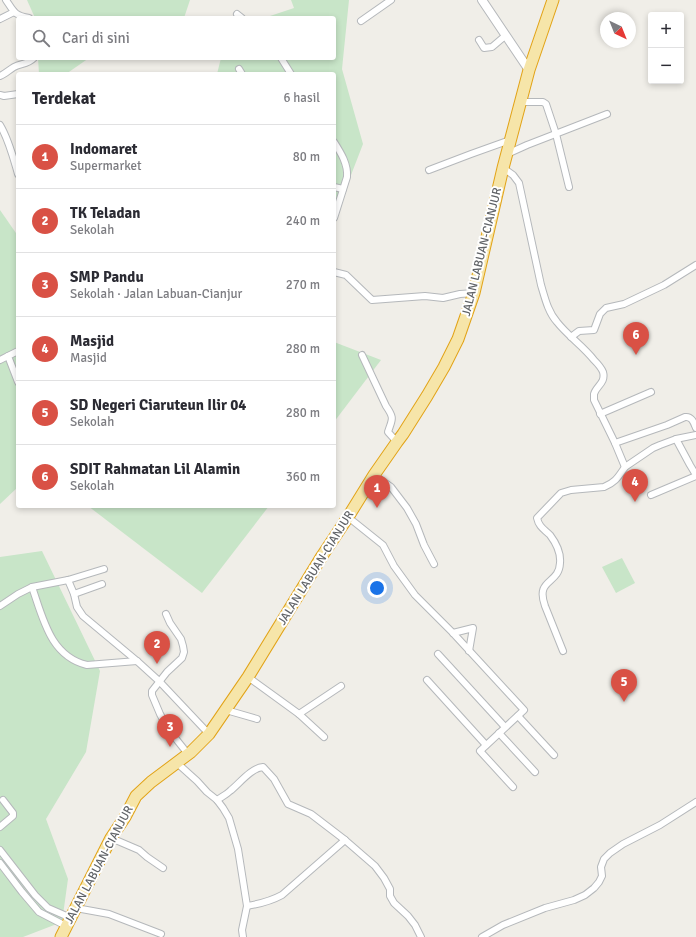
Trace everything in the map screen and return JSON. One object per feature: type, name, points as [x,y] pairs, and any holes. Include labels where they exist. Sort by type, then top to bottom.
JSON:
[{"type":"highway","name":"JALAN LABUAN-CIANJUR","points":[[61,937],[111,838],[125,817],[136,796],[151,782],[196,748],[209,734],[248,678],[322,556],[374,475],[403,434],[444,367],[458,339],[474,293],[510,140],[549,2]]},
{"type":"street","points":[[6,0],[14,12],[20,16]]},
{"type":"street","points":[[361,21],[392,0]]},
{"type":"street","points":[[482,0],[529,70]]},
{"type":"street","points":[[0,19],[14,12]]},
{"type":"street","points":[[479,40],[484,48],[492,46],[505,36]]},
{"type":"street","points":[[0,76],[15,66],[30,62],[32,60]]},
{"type":"street","points":[[282,60],[290,72]]},
{"type":"street","points":[[0,95],[16,94]]},
{"type":"street","points":[[520,102],[546,103],[556,134],[569,187]]},
{"type":"street","points":[[507,154],[607,114]]},
{"type":"street","points":[[0,125],[16,169]]},
{"type":"street","points":[[429,170],[510,140]]},
{"type":"street","points":[[336,146],[346,164],[347,176],[336,212]]},
{"type":"street","points":[[503,168],[513,175],[518,183],[541,286],[551,313],[556,321],[589,353],[602,369],[603,380],[594,394],[594,400],[625,467]]},
{"type":"street","points":[[336,187],[343,189]]},
{"type":"street","points":[[571,336],[579,331],[594,330],[600,314],[606,308],[624,304],[664,285],[696,265]]},
{"type":"street","points":[[336,272],[346,275],[372,300],[422,296],[443,298],[460,294],[474,293]]},
{"type":"street","points":[[0,360],[16,352]]},
{"type":"street","points":[[362,355],[391,414],[392,419],[388,432],[397,442]]},
{"type":"street","points":[[8,356],[16,377]]},
{"type":"street","points":[[600,414],[651,392]]},
{"type":"street","points":[[615,443],[667,425],[685,417],[690,418],[696,428]]},
{"type":"street","points":[[563,651],[543,600],[544,587],[555,578],[560,569],[560,557],[556,544],[538,524],[537,518],[561,494],[571,490],[604,487],[619,477],[625,467],[653,448],[676,439],[696,435]]},
{"type":"street","points":[[651,495],[696,475],[676,439]]},
{"type":"street","points":[[374,475],[391,486],[407,508],[434,564]]},
{"type":"street","points":[[348,517],[383,545],[394,566],[415,595],[453,633],[524,710],[480,751],[513,787]]},
{"type":"street","points":[[0,606],[32,587],[68,580],[104,569]]},
{"type":"street","points":[[68,580],[74,594],[77,607],[83,616],[159,681],[209,734]]},
{"type":"street","points":[[74,594],[102,584]]},
{"type":"street","points":[[32,587],[48,632],[57,647],[68,657],[87,665],[137,661]]},
{"type":"street","points":[[166,614],[170,623],[181,639],[184,652],[182,658],[159,681],[152,691],[152,695],[168,729],[188,754]]},
{"type":"street","points":[[453,633],[473,628],[469,651]]},
{"type":"street","points":[[438,654],[505,728]]},
{"type":"street","points":[[248,678],[298,714],[324,738]]},
{"type":"street","points":[[427,680],[486,745]]},
{"type":"street","points":[[298,714],[341,686]]},
{"type":"street","points":[[226,710],[257,719]]},
{"type":"street","points":[[518,716],[554,755]]},
{"type":"street","points":[[499,733],[535,772]]},
{"type":"street","points":[[177,763],[217,800],[229,818],[238,849],[247,906],[242,937]]},
{"type":"street","points":[[217,800],[230,791],[246,776],[258,768],[263,767],[274,779],[288,804],[311,814],[375,866],[390,889],[390,896],[394,903],[415,924],[421,937]]},
{"type":"street","points":[[0,827],[13,816],[13,813],[3,800]]},
{"type":"street","points":[[482,937],[503,925],[545,908],[586,895],[600,882],[602,876],[601,867],[604,859],[610,853],[623,844],[660,825],[696,802]]},
{"type":"street","points":[[111,838],[139,850],[163,868]]},
{"type":"street","points":[[247,906],[265,902],[282,894],[344,840]]},
{"type":"street","points":[[0,850],[35,895],[48,908],[71,917]]},
{"type":"street","points":[[0,863],[39,912],[71,917],[109,914],[161,934]]},
{"type":"green space","points":[[27,0],[190,0],[185,16],[34,16]]},
{"type":"green space","points":[[291,0],[349,0],[342,69],[363,144],[336,214],[336,72],[218,72],[220,60],[336,60],[336,16],[270,16],[294,8]]},
{"type":"green space","points":[[38,60],[86,60],[69,72],[39,72]]},
{"type":"green space","points":[[0,210],[16,233],[16,489],[0,504]]},
{"type":"green space","points":[[336,343],[381,360],[336,419]]},
{"type":"green space","points":[[91,508],[267,508],[202,593]]},
{"type":"green space","points":[[42,551],[100,671],[86,752],[46,819],[68,879],[62,922],[23,937],[0,937],[0,557]]},
{"type":"green space","points":[[622,558],[635,583],[616,593],[602,567]]},
{"type":"place","name":"SDIT Rahmatan Lil Alamin","points":[[636,355]]},
{"type":"place","name":"Masjid","points":[[635,502]]},
{"type":"place","name":"Indomaret","points":[[377,508]]},
{"type":"place","name":"TK Teladan","points":[[157,664]]},
{"type":"place","name":"SD Negeri Ciaruteun Ilir 04","points":[[624,702]]},
{"type":"place","name":"SMP Pandu","points":[[170,747]]}]
